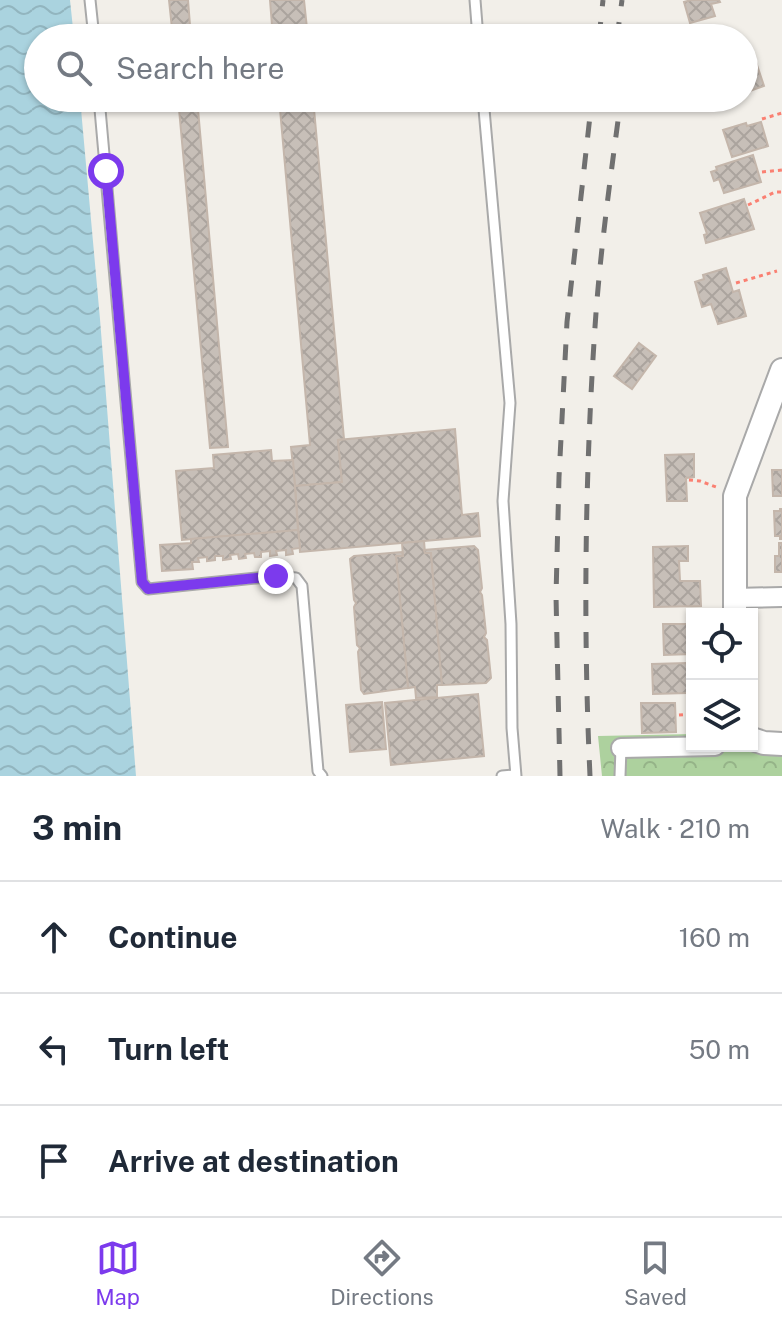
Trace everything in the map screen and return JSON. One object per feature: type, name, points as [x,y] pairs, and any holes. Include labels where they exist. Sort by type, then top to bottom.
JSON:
[{"type":"street","points":[[782,370],[773,420],[735,496],[734,606],[782,597]]},
{"type":"street","points":[[758,741],[782,744]]},
{"type":"street","points":[[621,748],[686,747]]},
{"type":"lane","points":[[90,0],[93,24]]},
{"type":"lane","points":[[475,0],[477,24]]},
{"type":"lane","points":[[100,112],[142,582],[148,589],[276,576],[296,578],[302,586],[318,771],[322,776]]},
{"type":"lane","points":[[484,112],[510,403],[503,501],[516,776],[502,776]]},
{"type":"lane","points":[[620,776],[621,748]]},
{"type":"path","points":[[762,119],[782,113]]},
{"type":"path","points":[[762,172],[782,170]]},
{"type":"path","points":[[748,205],[775,192],[782,192]]},
{"type":"path","points":[[736,283],[777,271]]},
{"type":"path","points":[[689,480],[716,487]]},
{"type":"path","points":[[679,715],[686,714]]},
{"type":"green space","points":[[686,734],[686,752],[782,754],[782,776],[602,776],[598,736]]},
{"type":"water","points":[[0,0],[70,0],[73,24],[24,24],[24,112],[81,112],[136,776],[0,776]]},
{"type":"building","points":[[169,0],[188,0],[190,24],[172,24]]},
{"type":"building","points":[[270,0],[304,0],[307,24],[272,24]]},
{"type":"building","points":[[684,2],[720,2],[711,4],[715,16],[690,23]]},
{"type":"building","points":[[758,68],[764,86],[758,88]]},
{"type":"building","points":[[179,112],[198,112],[228,447],[210,448]]},
{"type":"building","points":[[280,112],[314,112],[344,439],[338,440],[342,482],[295,486],[291,447],[310,445]]},
{"type":"building","points":[[761,122],[768,146],[732,157],[723,130]]},
{"type":"building","points":[[753,155],[761,182],[724,193],[719,179],[714,181],[711,172],[717,170],[716,167]]},
{"type":"building","points":[[744,199],[754,229],[706,243],[704,235],[707,234],[700,213]]},
{"type":"building","points":[[726,268],[733,292],[739,290],[746,316],[718,324],[711,304],[702,307],[695,282],[704,279],[703,275]]},
{"type":"building","points":[[639,343],[656,356],[632,389],[614,376]]},
{"type":"building","points":[[455,429],[462,515],[478,513],[480,536],[300,552],[295,486],[342,482],[338,440]]},
{"type":"building","points":[[271,450],[272,461],[293,460],[298,530],[182,540],[176,471],[214,468],[213,455]]},
{"type":"building","points":[[694,454],[694,477],[686,478],[687,501],[667,501],[665,455]]},
{"type":"building","points":[[772,470],[782,470],[782,496],[773,496]]},
{"type":"building","points":[[780,509],[782,539],[775,536],[774,511]]},
{"type":"building","points":[[298,530],[300,548],[292,549],[293,554],[286,555],[286,550],[276,551],[277,555],[270,556],[270,551],[261,552],[261,557],[255,557],[254,553],[245,554],[246,558],[239,559],[238,554],[223,560],[223,556],[207,561],[207,557],[198,558],[199,562],[192,562],[193,569],[162,571],[160,545],[191,543],[191,539]]},
{"type":"building","points":[[424,541],[425,553],[431,553],[442,685],[437,685],[437,697],[416,698],[415,687],[408,688],[396,556],[403,556],[402,543]]},
{"type":"building","points":[[779,543],[782,543],[782,572],[775,572],[775,556],[779,556]]},
{"type":"building","points":[[474,546],[478,550],[484,637],[487,640],[491,678],[486,683],[442,685],[431,553],[424,550]]},
{"type":"building","points":[[688,546],[688,561],[679,561],[680,581],[700,581],[701,606],[654,607],[653,547]]},
{"type":"building","points":[[402,552],[403,556],[396,556],[408,688],[364,694],[361,690],[360,648],[357,645],[356,603],[350,559],[354,556]]},
{"type":"building","points":[[663,624],[686,624],[686,654],[664,655]]},
{"type":"building","points":[[686,663],[686,693],[653,694],[652,664]]},
{"type":"building","points":[[478,694],[484,756],[391,765],[385,703]]},
{"type":"building","points":[[382,702],[386,749],[350,752],[346,705]]},
{"type":"building","points":[[641,703],[675,703],[676,732],[642,733]]},
{"type":"railway","points":[[600,24],[603,0]]},
{"type":"railway","points":[[619,24],[622,0]]},
{"type":"railway","points":[[560,776],[556,596],[559,477],[567,322],[590,112]]},
{"type":"railway","points":[[590,776],[586,608],[589,439],[600,270],[619,112]]},
{"type":"route","points":[[106,171],[142,582],[148,589],[276,576]]}]
